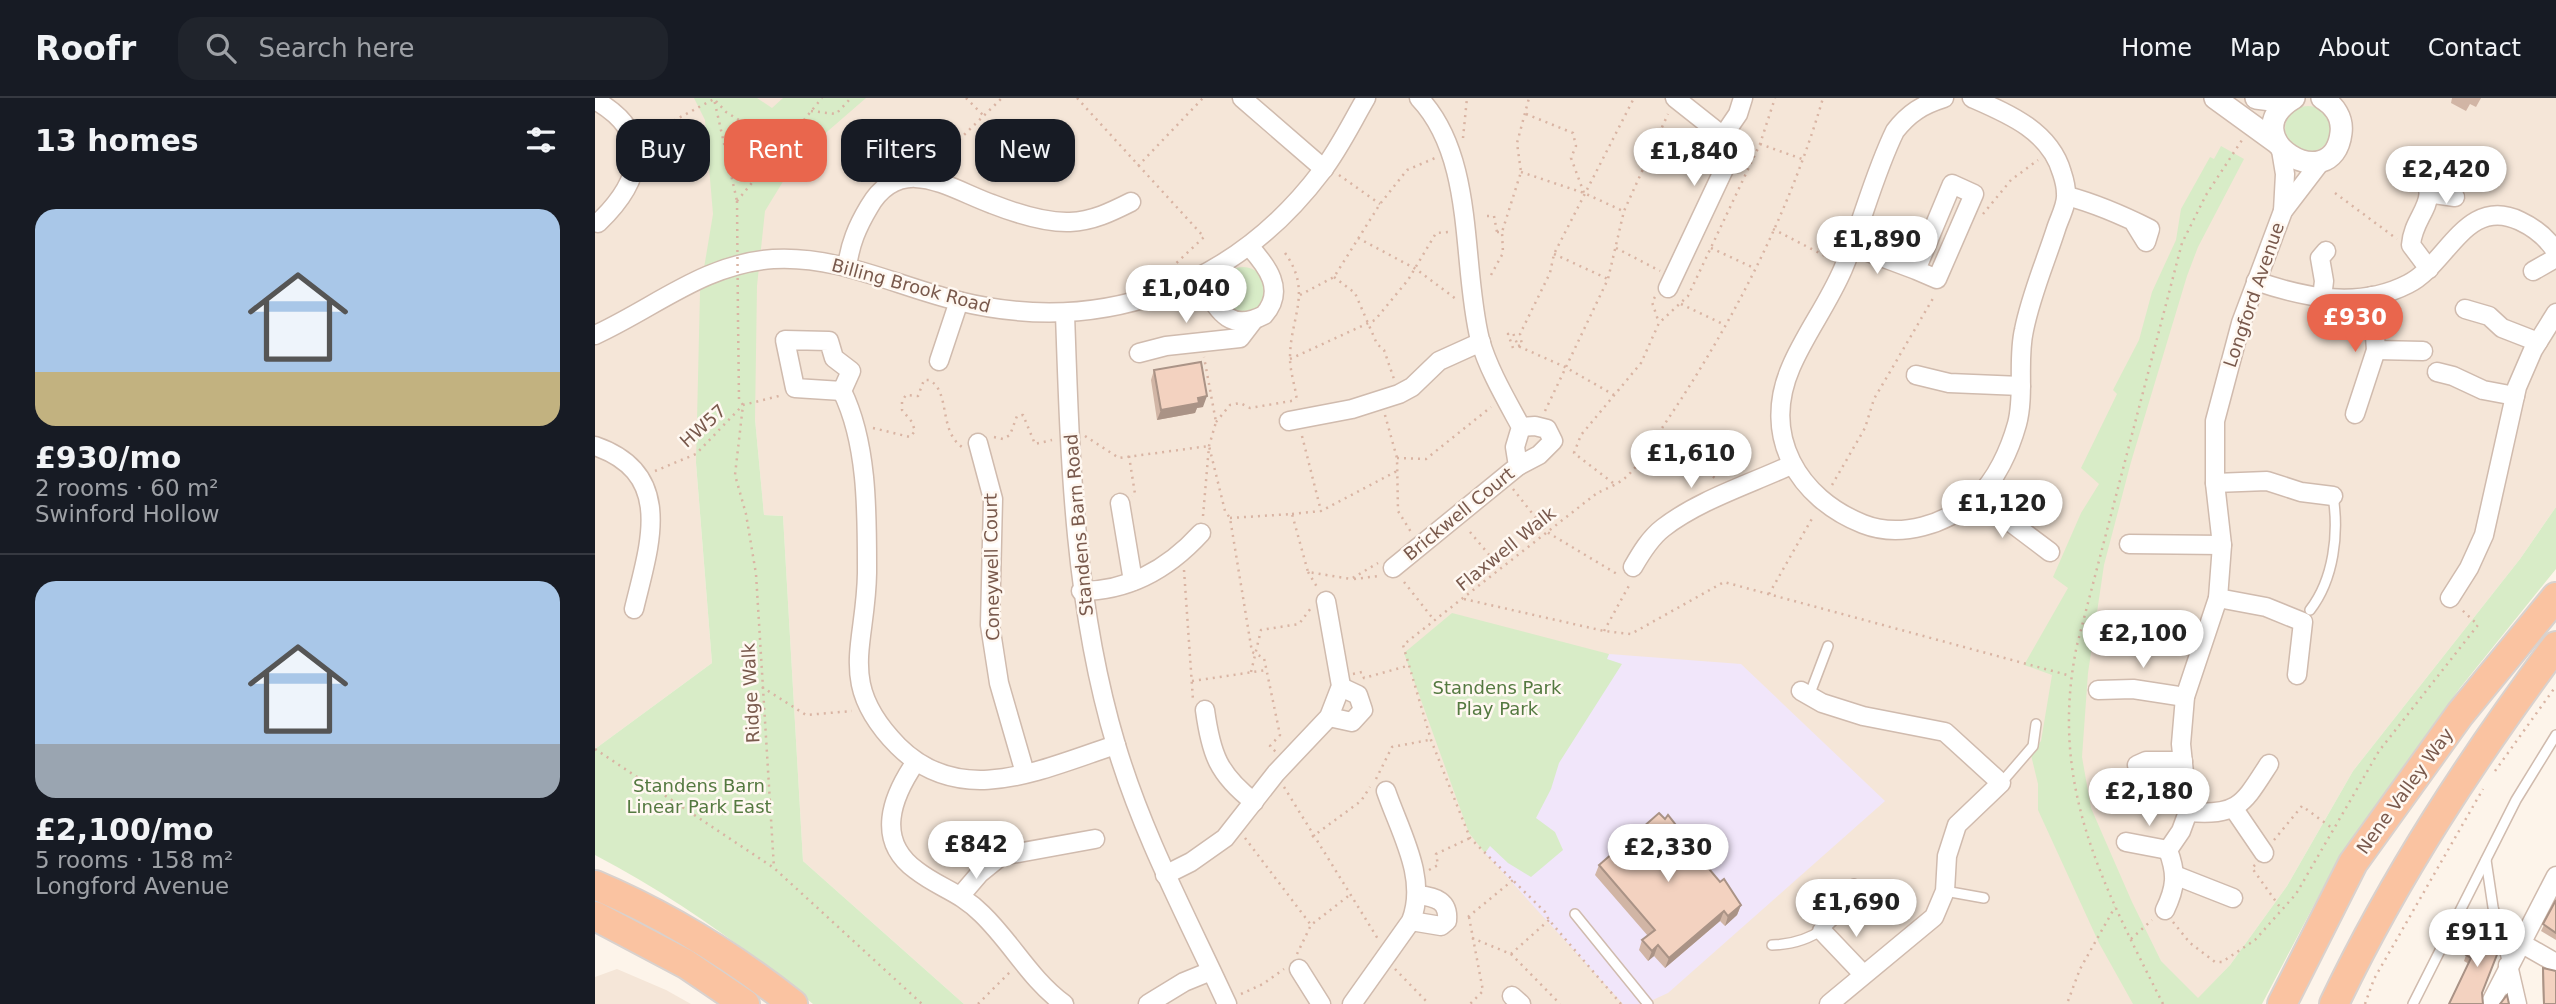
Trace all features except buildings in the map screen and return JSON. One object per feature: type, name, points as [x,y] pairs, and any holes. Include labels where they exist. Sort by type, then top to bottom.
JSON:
[{"type":"highway","name":"Nene Valley Way","points":[[2281,1004],[2353,863],[2460,715],[2556,597]]},
{"type":"highway","points":[[2334,1004],[2439,812],[2556,646]]},
{"type":"highway","points":[[2350,1004],[2439,812]]},
{"type":"highway","points":[[595,871],[629,889],[793,1004]]},
{"type":"highway","points":[[595,885],[700,938]]},
{"type":"highway","points":[[595,916],[686,964],[745,1004]]},
{"type":"highway","points":[[595,933],[618,940],[652,959],[686,964]]},
{"type":"street","points":[[1242,98],[1331,172]]},
{"type":"street","name":"Billing Brook Road","points":[[595,335],[695,279],[719,270],[796,258],[847,267],[959,301],[1011,312],[1065,314],[1137,302],[1199,278],[1249,246],[1288,212],[1331,172],[1366,98]]},
{"type":"street","name":"Brickwell Court","points":[[1396,571],[1518,466],[1515,447],[1521,428],[1481,342],[1473,302],[1466,230],[1449,152],[1430,110],[1419,98]]},
{"type":"street","points":[[1675,98],[1723,136]]},
{"type":"street","points":[[1662,287],[1725,167],[1723,136],[1738,114],[1743,98]]},
{"type":"street","points":[[1944,98],[1924,104],[1907,116],[1895,131],[1844,266],[1784,385],[1781,424],[1791,465],[1821,501],[1840,514],[1874,528],[1913,529],[1946,518],[1977,497],[2008,449],[2018,423],[2023,334],[2030,302],[2067,196],[2052,150],[2031,128],[1972,98]]},
{"type":"street","points":[[2215,98],[2300,162],[2322,160],[2336,148],[2342,130],[2341,121],[2337,111],[2322,98]]},
{"type":"street","points":[[2256,98],[2279,101],[2293,98]]},
{"type":"street","points":[[2279,147],[2274,123],[2284,104],[2293,98]]},
{"type":"street","points":[[2341,121],[2345,98]]},
{"type":"street","points":[[595,100],[613,110],[621,119]]},
{"type":"street","name":"Longford Avenue","points":[[2279,147],[2285,174],[2283,211]]},
{"type":"street","name":"Longford Avenue","points":[[2188,812],[2183,761],[2185,697],[2218,598],[2222,545],[2215,483],[2215,421],[2228,368],[2256,281],[2283,211],[2322,160]]},
{"type":"street","points":[[2408,166],[2428,183],[2425,211],[2411,236],[2411,245],[2429,269]]},
{"type":"street","points":[[598,222],[625,194],[630,182]]},
{"type":"street","points":[[847,267],[854,235],[873,200],[895,182]]},
{"type":"street","points":[[942,182],[1014,212],[1068,222],[1101,217],[1131,202]]},
{"type":"street","points":[[1852,246],[1937,279],[1974,194],[1952,184],[1916,270]]},
{"type":"street","points":[[2428,197],[2434,194],[2455,197]]},
{"type":"street","points":[[2067,196],[2098,204],[2133,221]]},
{"type":"street","points":[[2256,281],[2305,296],[2372,296],[2408,284],[2429,269],[2466,227],[2492,216],[2514,218],[2525,223],[2549,241],[2556,252]]},
{"type":"street","points":[[1139,353],[1166,346],[1240,338],[1253,321],[1269,311],[1275,288],[1267,267],[1249,246]]},
{"type":"street","points":[[2322,298],[2324,281],[2320,258],[2326,251]]},
{"type":"street","points":[[2533,271],[2556,258]]},
{"type":"street","points":[[1199,278],[1224,316],[1235,321],[1253,321]]},
{"type":"street","points":[[2355,414],[2376,350],[2372,296]]},
{"type":"street","points":[[939,361],[959,301]]},
{"type":"street","points":[[2465,309],[2489,316],[2503,328],[2538,342]]},
{"type":"street","points":[[2450,598],[2469,568],[2484,535],[2515,396],[2538,342],[2556,313]]},
{"type":"street","name":"Standens Barn Road","points":[[1065,314],[1081,591],[1095,664],[1116,745],[1137,807],[1165,875],[1226,1002]]},
{"type":"street","points":[[845,398],[795,388],[785,340],[829,341],[834,358],[851,371],[845,398],[861,451],[867,575],[857,663],[869,710],[879,727],[915,763],[968,781],[1005,779],[1116,745]]},
{"type":"street","points":[[1293,420],[1381,402],[1412,387],[1439,361],[1481,342]]},
{"type":"street","points":[[2376,350],[2423,352]]},
{"type":"street","points":[[2437,372],[2453,376],[2483,390],[2515,396]]},
{"type":"street","points":[[1916,374],[1949,383],[2021,386]]},
{"type":"street","points":[[1518,466],[1539,455],[1553,441],[1547,429],[1521,428]]},
{"type":"street","name":"Coneywell Court","points":[[978,443],[993,499],[990,625],[999,684],[1025,772]]},
{"type":"street","points":[[595,446],[621,458],[645,486],[653,523],[633,609]]},
{"type":"street","points":[[1632,575],[1645,547],[1663,528],[1791,465]]},
{"type":"street","points":[[2215,483],[2267,481],[2301,492],[2333,496]]},
{"type":"street","points":[[1977,497],[2050,552]]},
{"type":"street","points":[[1119,503],[1133,581]]},
{"type":"street","points":[[1081,591],[1101,591],[1154,574],[1201,533]]},
{"type":"street","points":[[2129,544],[2222,545]]},
{"type":"street","points":[[2218,598],[2307,616],[2297,676]]},
{"type":"street","points":[[1165,875],[1213,848],[1237,826],[1281,767],[1329,717],[1340,682],[1322,601]]},
{"type":"street","points":[[1329,717],[1352,722],[1363,710],[1358,695],[1340,682]]},
{"type":"street","points":[[2098,690],[2133,689],[2185,697]]},
{"type":"street","points":[[1805,694],[1863,716],[1945,732],[2001,783],[1957,825],[1947,856],[1945,891],[1934,917],[1829,1004]]},
{"type":"street","points":[[1205,710],[1209,740],[1220,770],[1254,802]]},
{"type":"street","points":[[2137,765],[2146,761],[2183,761]]},
{"type":"street","points":[[915,763],[900,784],[891,808],[889,829],[896,848],[917,871],[962,894],[985,916],[1041,987],[1064,1004]]},
{"type":"street","points":[[2168,850],[2181,831],[2188,812],[2220,813],[2234,809],[2269,764]]},
{"type":"street","points":[[1352,1004],[1411,921],[1418,895],[1416,876],[1386,792]]},
{"type":"street","points":[[2234,809],[2264,853]]},
{"type":"street","points":[[962,894],[980,873],[1001,856],[1095,839]]},
{"type":"street","points":[[2126,842],[2168,850]]},
{"type":"street","points":[[2165,910],[2174,892],[2177,876],[2168,850]]},
{"type":"street","points":[[2177,876],[2233,898]]},
{"type":"street","points":[[2490,1004],[2519,942],[2556,876]]},
{"type":"street","points":[[1411,921],[1441,926],[1447,921],[1448,911],[1443,902],[1433,897],[1418,895]]},
{"type":"street","points":[[1822,931],[1863,974]]},
{"type":"street","points":[[2519,942],[2556,963]]},
{"type":"street","points":[[2508,964],[2517,1004]]},
{"type":"street","points":[[1299,969],[1321,1004]]},
{"type":"street","points":[[1148,1004],[1184,982],[1211,971]]},
{"type":"lane","points":[[2307,616],[2318,601],[2337,540],[2333,496]]},
{"type":"lane","points":[[1805,694],[1828,646]]},
{"type":"lane","points":[[2001,783],[2033,746],[2036,724]]},
{"type":"lane","points":[[2413,1004],[2516,800],[2556,735]]},
{"type":"lane","points":[[2486,860],[2493,906],[2508,964]]},
{"type":"lane","points":[[1772,945],[1793,944],[1822,931],[1840,914],[1854,884]]},
{"type":"lane","points":[[1945,891],[1984,898]]},
{"type":"lane","points":[[1575,914],[1648,1004]]},
{"type":"path","points":[[676,119],[713,98],[726,112],[737,119]]},
{"type":"path","name":"Ridge Walk","points":[[713,98],[737,201],[739,399],[743,405],[735,475],[746,514],[756,574],[774,868]]},
{"type":"path","points":[[804,119],[822,98]]},
{"type":"path","points":[[811,111],[836,114],[851,98]]},
{"type":"path","points":[[966,98],[984,116]]},
{"type":"path","points":[[961,138],[1002,98]]},
{"type":"path","points":[[1077,98],[1204,237],[1165,274]]},
{"type":"path","points":[[1138,166],[1203,98]]},
{"type":"path","points":[[1300,295],[1334,277],[1380,204],[1407,170],[1449,152],[1463,139],[1467,98]]},
{"type":"path","points":[[1491,275],[1503,253],[1502,232],[1521,172],[1517,144],[1529,98]]},
{"type":"path","points":[[1614,395],[1565,367],[1515,347],[1522,345],[1520,334],[1550,273],[1554,254],[1634,98]]},
{"type":"path","points":[[1541,427],[1547,402],[1608,279],[1624,211],[1675,98]]},
{"type":"path","points":[[1816,98],[1823,99]]},
{"type":"path","name":"Flaxwell Walk","points":[[1621,1004],[1545,912],[1470,838],[1431,740],[1403,645],[1547,532],[1625,478],[1695,379],[1725,325],[1773,229],[1823,99]]},
{"type":"path","points":[[1526,114],[1573,133],[1576,146],[1571,158],[1584,193]]},
{"type":"path","points":[[2163,1004],[2130,939],[2086,839],[2070,772],[2067,726],[2071,676],[2182,243],[2206,195],[2237,149],[2246,130]]},
{"type":"path","points":[[1760,144],[1802,159]]},
{"type":"path","points":[[1979,220],[2011,180],[2052,150]]},
{"type":"path","points":[[2391,159],[2408,166]]},
{"type":"path","points":[[1331,172],[1380,204]]},
{"type":"path","points":[[1521,172],[1584,193],[1624,211]]},
{"type":"path","points":[[737,201],[752,182]]},
{"type":"path","points":[[2336,193],[2401,243]]},
{"type":"path","points":[[1487,216],[1494,216],[1497,232],[1502,232]]},
{"type":"path","points":[[1773,229],[1844,266]]},
{"type":"path","points":[[1290,359],[1375,320],[1416,269],[1436,233],[1466,230]]},
{"type":"path","points":[[1359,238],[1416,269],[1456,300],[1473,302]]},
{"type":"path","points":[[1616,248],[1654,267],[1662,287],[1652,302],[1659,323]]},
{"type":"path","points":[[1711,248],[1754,268]]},
{"type":"path","points":[[1286,253],[1299,277],[1300,295],[1290,359],[1297,400],[1293,420],[1321,510]]},
{"type":"path","points":[[1554,254],[1608,279]]},
{"type":"path","points":[[1334,277],[1355,293],[1367,325],[1377,344],[1384,350],[1399,394]]},
{"type":"path","points":[[1768,594],[1865,428],[1874,399],[1937,292]]},
{"type":"path","points":[[1681,304],[1725,325]]},
{"type":"path","points":[[1202,343],[1216,422]]},
{"type":"path","points":[[845,398],[876,430],[910,437],[915,431],[912,422],[902,410],[902,401],[906,395],[918,396],[924,380],[929,380],[939,390],[953,440],[966,449],[978,443],[981,433],[1003,439],[1010,435],[1017,416],[1023,415],[1035,444],[1052,440]]},
{"type":"path","points":[[743,405],[779,398],[795,388]]},
{"type":"path","points":[[1397,458],[1426,459],[1507,396]]},
{"type":"path","points":[[1201,533],[1209,446],[1216,422],[1230,405],[1240,403],[1250,408],[1297,400]]},
{"type":"path","points":[[1381,402],[1397,458],[1398,512],[1412,537]]},
{"type":"path","name":"HW57","points":[[638,477],[696,454],[743,405]]},
{"type":"path","points":[[1086,436],[1119,458],[1209,446]]},
{"type":"path","points":[[1654,439],[1700,466],[1732,492]]},
{"type":"path","points":[[1209,446],[1225,511],[1230,518],[1252,652],[1264,658],[1267,670],[1280,735],[1270,747],[1312,837],[1352,894],[1397,973],[1429,1004]]},
{"type":"path","points":[[1574,453],[1614,484]]},
{"type":"path","points":[[1119,503],[1135,494],[1129,456]]},
{"type":"path","points":[[1230,518],[1321,510],[1398,470]]},
{"type":"path","points":[[1504,479],[1547,532],[1632,575],[1604,631]]},
{"type":"path","points":[[1292,514],[1308,572],[1350,579],[1396,571]]},
{"type":"path","points":[[1470,532],[1501,569]]},
{"type":"path","points":[[1182,552],[1194,705],[1205,710]]},
{"type":"path","points":[[1350,579],[1386,559],[1434,620]]},
{"type":"path","points":[[1464,599],[1604,631],[1631,634],[1724,582],[2071,676]]},
{"type":"path","points":[[2130,939],[2165,910],[2190,943],[2209,958],[2223,962],[2255,940],[2296,894],[2379,751],[2479,625],[2450,598]]},
{"type":"path","points":[[1251,672],[1261,630],[1299,624],[1322,601]]},
{"type":"path","points":[[1340,682],[1362,672],[1364,678],[1408,666]]},
{"type":"path","points":[[1192,681],[1267,670]]},
{"type":"path","points":[[2494,773],[2556,686]]},
{"type":"path","points":[[762,687],[806,715],[869,710]]},
{"type":"path","points":[[1312,837],[1361,801],[1392,747],[1431,740]]},
{"type":"path","points":[[595,749],[774,868],[922,1004]]},
{"type":"path","points":[[2365,1004],[2374,979],[2486,784]]},
{"type":"path","points":[[2282,910],[2252,868],[2302,806],[2332,828]]},
{"type":"path","points":[[1237,826],[1311,925]]},
{"type":"path","points":[[1416,876],[1439,865],[1436,853],[1470,838]]},
{"type":"path","points":[[1447,921],[1469,917],[1513,880]]},
{"type":"path","points":[[1226,1002],[1263,984],[1293,962],[1311,925],[1352,894]]},
{"type":"path","points":[[2068,1001],[2080,969],[2115,906]]},
{"type":"path","points":[[1469,917],[1483,991],[1470,1004]]},
{"type":"path","points":[[1511,954],[1549,920]]},
{"type":"path","points":[[1472,938],[1511,954],[1560,1004]]},
{"type":"path","points":[[978,1004],[1020,962]]},
{"type":"shaded area","points":[[595,98],[2556,98],[2556,507],[2520,559],[2353,771],[2287,886],[2230,965],[2193,1004],[964,1004],[803,861],[783,516],[764,515],[755,419],[696,463],[712,663],[595,749]]},
{"type":"shaded area","points":[[1609,654],[1741,664],[1885,801],[1668,993],[1644,1004],[1623,1004],[1485,853]]},
{"type":"shaded area","points":[[617,969],[691,1004],[595,1004],[595,977]]},
{"type":"green space","name":"Standens Barn Linear Park East","points":[[694,98],[757,98],[772,108],[783,98],[866,98],[827,132],[827,119],[724,119],[724,182],[783,182],[765,211],[757,286],[755,419],[764,515],[783,516],[803,861],[964,1004],[813,1004],[708,924],[595,855],[595,749],[712,663],[696,463],[700,292],[713,214],[710,119],[704,119]]},
{"type":"green space","points":[[2308,106],[2324,113],[2331,129],[2324,145],[2308,152],[2292,145],[2285,129],[2292,113]]},
{"type":"green space","points":[[2221,146],[2244,159],[2198,247],[2187,276],[2131,462],[2104,565],[2088,673],[2082,757],[2091,808],[2132,902],[2161,961],[2198,998],[2230,965],[2287,886],[2353,771],[2520,559],[2556,507],[2556,569],[2460,688],[2393,781],[2323,888],[2262,1004],[2133,1004],[2099,943],[2038,810],[2038,784],[2031,755],[2041,741],[2052,675],[2024,665],[2068,588],[2053,577],[2081,513],[2099,484],[2081,468],[2117,394],[2113,390],[2139,340],[2152,292],[2176,240],[2181,209],[2210,157],[2214,159]]},
{"type":"green space","points":[[1243,267],[1252,268],[1259,274],[1265,281],[1265,299],[1259,306],[1252,312],[1243,313],[1234,312],[1227,306],[1221,299],[1220,290],[1221,281],[1227,274],[1234,268]]},
{"type":"green space","name":"Standens Park Play Park","points":[[1452,613],[1609,654],[1607,659],[1622,664],[1559,763],[1551,789],[1536,818],[1555,832],[1563,850],[1531,877],[1508,863],[1490,846],[1485,853],[1469,833],[1404,653]]}]
